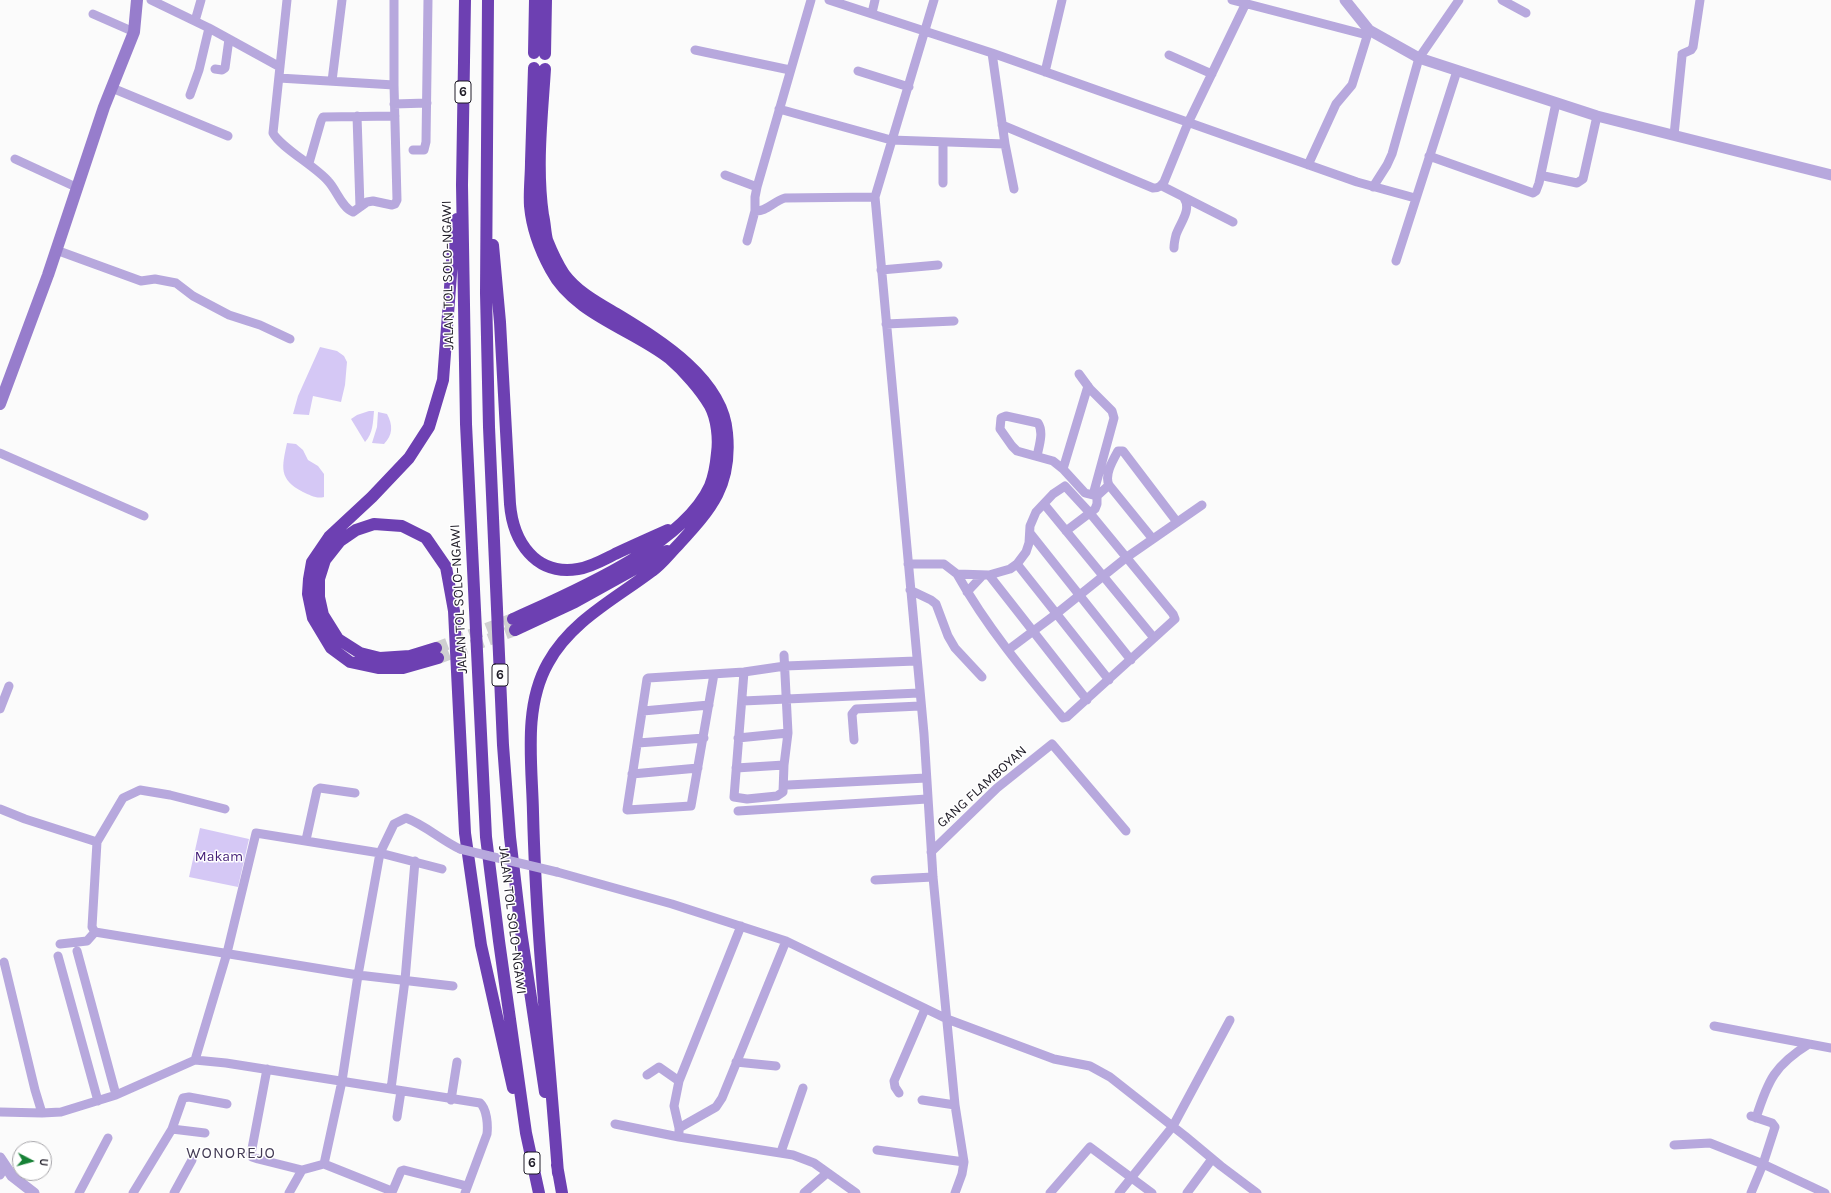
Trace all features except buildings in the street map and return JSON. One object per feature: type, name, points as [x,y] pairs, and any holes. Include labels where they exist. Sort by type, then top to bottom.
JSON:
[{"type":"highway","name":"JALAN TOL SOLO–NGAWI","points":[[465,0],[462,185],[466,424],[486,837],[526,1133],[539,1193]]},
{"type":"highway","name":"JALAN TOL SOLO–NGAWI","points":[[488,0],[486,293],[489,427],[509,829],[520,931],[562,1193]]},
{"type":"highway","points":[[535,0],[539,53],[546,0]]},
{"type":"highway","points":[[558,1173],[535,889],[531,735],[539,682],[559,646],[578,626],[655,569],[680,543],[707,514],[723,486],[728,432],[724,416],[714,395],[704,380],[675,353],[587,296],[564,274],[547,239],[539,187],[539,69],[530,206],[537,241],[552,272],[569,293],[592,312],[668,358],[686,374],[710,406],[717,431],[718,445],[716,463],[710,486],[688,517],[657,544],[589,584],[514,624],[575,602],[680,543]]},
{"type":"highway","points":[[486,172],[500,322],[511,518],[516,534],[527,552],[537,561],[554,569],[577,570],[595,564],[679,524]]},
{"type":"highway","points":[[462,185],[452,248],[443,380],[429,427],[409,458],[372,497],[329,537],[312,562],[308,579],[308,594],[313,618],[331,648],[350,662],[378,668],[403,668],[437,653],[380,658],[360,653],[338,639],[323,616],[319,597],[319,579],[325,560],[340,541],[356,530],[374,524],[402,526],[426,538],[446,567],[454,611],[466,840],[481,945],[514,1096],[526,1133]]},
{"type":"main road","points":[[0,404],[78,188],[102,114],[134,32],[137,0]]},
{"type":"street","points":[[150,0],[229,38],[280,67]]},
{"type":"street","points":[[195,22],[201,0]]},
{"type":"street","points":[[287,0],[273,133],[277,139],[309,163],[328,180],[347,209],[353,212],[367,202],[373,201],[392,205],[396,203],[393,0]]},
{"type":"street","points":[[332,81],[342,0]]},
{"type":"street","points":[[413,150],[424,150],[426,147],[428,0]]},
{"type":"street","points":[[747,241],[754,211],[757,187],[811,0]]},
{"type":"street","points":[[829,0],[992,53],[1373,187],[1415,198]]},
{"type":"street","points":[[872,13],[875,0]]},
{"type":"street","points":[[934,0],[875,196],[920,706],[924,734],[933,877],[955,1105],[964,1162],[962,1174],[954,1193]]},
{"type":"street","points":[[1045,72],[1062,0]]},
{"type":"street","points":[[1232,0],[1368,33],[1419,58],[1597,116],[1831,175]]},
{"type":"street","points":[[1345,0],[1368,33]]},
{"type":"street","points":[[1373,187],[1392,154],[1419,58],[1459,0]]},
{"type":"street","points":[[1502,0],[1526,14]]},
{"type":"street","points":[[1674,135],[1682,54],[1691,50],[1693,47],[1700,0]]},
{"type":"street","points":[[1162,186],[1188,123],[1246,3]]},
{"type":"street","points":[[93,14],[134,32]]},
{"type":"street","points":[[190,95],[199,70],[209,28]]},
{"type":"street","points":[[1308,165],[1336,104],[1352,85],[1368,33]]},
{"type":"street","points":[[215,69],[222,70],[225,68],[229,38]]},
{"type":"street","points":[[695,50],[790,70]]},
{"type":"street","points":[[992,53],[1005,144],[1014,189]]},
{"type":"street","points":[[1169,55],[1212,74]]},
{"type":"street","points":[[858,71],[908,87]]},
{"type":"street","points":[[1396,261],[1457,71]]},
{"type":"street","points":[[279,78],[394,85]]},
{"type":"street","points":[[112,88],[228,136]]},
{"type":"street","points":[[394,104],[427,103]]},
{"type":"street","points":[[1429,156],[1533,193],[1536,191],[1541,173],[1556,103]]},
{"type":"street","points":[[779,109],[891,140],[1005,144]]},
{"type":"street","points":[[309,163],[322,119],[358,116],[395,116]]},
{"type":"street","points":[[358,116],[360,207]]},
{"type":"street","points":[[1541,173],[1544,176],[1577,183],[1583,179],[1597,116]]},
{"type":"street","points":[[1002,125],[1153,188],[1162,186],[1233,222]]},
{"type":"street","points":[[943,143],[943,183]]},
{"type":"street","points":[[15,159],[78,188]]},
{"type":"street","points":[[725,175],[757,187]]},
{"type":"street","points":[[754,211],[764,210],[777,201],[790,198],[875,196]]},
{"type":"street","points":[[1174,248],[1176,236],[1187,211],[1187,205],[1184,198]]},
{"type":"street","points":[[56,250],[141,282],[155,279],[176,283],[193,296],[229,315],[260,325],[290,339]]},
{"type":"street","points":[[881,270],[938,265]]},
{"type":"street","points":[[886,324],[954,320]]},
{"type":"street","points":[[1066,531],[1089,512],[1095,509],[1097,504],[1095,495],[1114,418],[1112,411],[1088,386],[1080,374]]},
{"type":"street","points":[[1063,469],[1088,386]]},
{"type":"street","points":[[1037,456],[1041,432],[1041,427],[1038,423],[1006,416],[1001,418],[1000,429],[1017,451],[1053,461],[1063,469],[1085,493],[1095,495],[1109,485]]},
{"type":"street","points":[[1152,538],[1109,485],[1107,478],[1118,451],[1123,451],[1176,522]]},
{"type":"street","points":[[0,453],[144,516]]},
{"type":"street","points":[[908,564],[944,564],[957,574],[1008,650],[1064,718],[1109,680],[1173,622],[1175,616],[1089,512],[1065,486],[1044,504],[1034,517],[1026,552],[1017,564],[1003,572],[986,575],[957,574]]},
{"type":"street","points":[[1044,504],[1154,638]]},
{"type":"street","points":[[1008,650],[1152,538],[1202,505]]},
{"type":"street","points":[[1030,533],[1131,660]]},
{"type":"street","points":[[1017,564],[1109,680]]},
{"type":"street","points":[[968,592],[986,575]]},
{"type":"street","points":[[986,575],[1086,700]]},
{"type":"street","points":[[910,590],[936,604],[948,636],[955,648],[982,677]]},
{"type":"street","points":[[744,672],[743,701],[738,738],[734,797],[747,799],[777,796],[781,794],[784,788],[784,765],[788,733],[784,655]]},
{"type":"street","points":[[714,674],[692,804],[690,806],[627,810],[647,679],[714,674],[744,672],[785,666],[916,661]]},
{"type":"street","points":[[0,709],[9,686]]},
{"type":"street","points":[[743,701],[919,693]]},
{"type":"street","points":[[643,711],[709,705]]},
{"type":"street","points":[[854,740],[852,714],[856,709],[920,706]]},
{"type":"street","points":[[738,738],[788,733]]},
{"type":"street","points":[[638,743],[704,738]]},
{"type":"street","name":"GANG FLAMBOYAN","points":[[931,852],[997,788],[1052,744],[1126,831]]},
{"type":"street","points":[[736,768],[784,765]]},
{"type":"street","points":[[632,774],[698,768]]},
{"type":"street","points":[[788,786],[926,778]]},
{"type":"street","points":[[306,840],[317,790],[320,788],[325,788],[355,793]]},
{"type":"street","points":[[95,932],[92,927],[97,842],[123,798],[140,790],[170,795],[225,809]]},
{"type":"street","points":[[738,811],[927,798]]},
{"type":"street","points":[[0,809],[25,819],[97,842]]},
{"type":"street","points":[[324,1164],[342,1081],[358,975],[380,853],[394,824],[406,818],[417,822],[449,844],[460,849],[557,872],[672,904],[786,941],[946,1018],[1054,1059],[1090,1066],[1110,1077],[1254,1192]]},
{"type":"street","points":[[195,1060],[227,952],[256,832],[380,853],[442,869]]},
{"type":"street","points":[[391,1089],[405,980],[415,861]]},
{"type":"street","points":[[875,880],[933,877]]},
{"type":"street","points":[[679,1133],[674,1106],[679,1081],[741,926]]},
{"type":"street","points":[[95,932],[227,952],[358,975],[453,986]]},
{"type":"street","points":[[60,944],[87,942],[95,932]]},
{"type":"street","points":[[679,1133],[716,1107],[722,1098],[786,941]]},
{"type":"street","points":[[77,952],[116,1095]]},
{"type":"street","points":[[58,956],[98,1101]]},
{"type":"street","points":[[4,962],[42,1113]]},
{"type":"street","points":[[899,1093],[895,1087],[894,1080],[925,1009]]},
{"type":"street","points":[[1119,1193],[1173,1126],[1230,1020]]},
{"type":"street","points":[[1714,1026],[1831,1048]]},
{"type":"street","points":[[1751,1193],[1763,1164],[1775,1127],[1772,1123],[1754,1117],[1776,1071],[1787,1059],[1809,1044]]},
{"type":"street","points":[[0,1112],[61,1112],[116,1095],[195,1060],[267,1069],[482,1104],[487,1123],[484,1140],[466,1189],[404,1170],[401,1171],[393,1190],[389,1190],[324,1164],[302,1170],[252,1157],[251,1154],[267,1069]]},
{"type":"street","points":[[451,1100],[457,1062]]},
{"type":"street","points":[[736,1062],[776,1066]]},
{"type":"street","points":[[647,1075],[659,1067],[679,1081]]},
{"type":"street","points":[[781,1152],[803,1088]]},
{"type":"street","points":[[397,1117],[401,1091]]},
{"type":"street","points":[[133,1193],[172,1128],[180,1102],[185,1097],[227,1104]]},
{"type":"street","points":[[922,1100],[955,1105]]},
{"type":"street","points":[[616,1124],[679,1133],[781,1152],[805,1158],[856,1193]]},
{"type":"street","points":[[172,1128],[205,1133]]},
{"type":"street","points":[[78,1193],[108,1138]]},
{"type":"street","points":[[1674,1145],[1710,1143],[1763,1164],[1826,1193],[1831,1186]]},
{"type":"street","points":[[1050,1193],[1090,1147],[1152,1193]]},
{"type":"street","points":[[877,1150],[964,1162]]},
{"type":"street","points":[[1187,1193],[1212,1159]]},
{"type":"street","points":[[174,1193],[192,1160]]},
{"type":"street","points":[[2,1167],[19,1183],[34,1193]]},
{"type":"street","points":[[288,1193],[302,1170]]},
{"type":"street","points":[[804,1193],[827,1173]]},
{"type":"green space","points":[[320,347],[337,351],[344,356],[347,362],[345,385],[341,402],[313,396],[309,415],[293,414],[298,396]]},
{"type":"green space","points":[[374,411],[373,424],[370,435],[365,442],[351,419],[357,415]]},
{"type":"green space","points":[[378,412],[387,414],[391,426],[389,437],[384,444],[372,443],[377,427]]},
{"type":"green space","points":[[287,443],[296,444],[303,450],[308,460],[318,466],[324,474],[324,497],[316,497],[303,492],[289,482],[283,466]]},
{"type":"green space","name":"Makam","points":[[200,828],[249,839],[238,887],[189,877]]},
{"type":"tunnel","points":[[436,648],[513,619]]},
{"type":"tunnel","points":[[438,658],[515,630]]},
{"type":"district","name":"WONOREJO","points":[[231,1153]]}]
